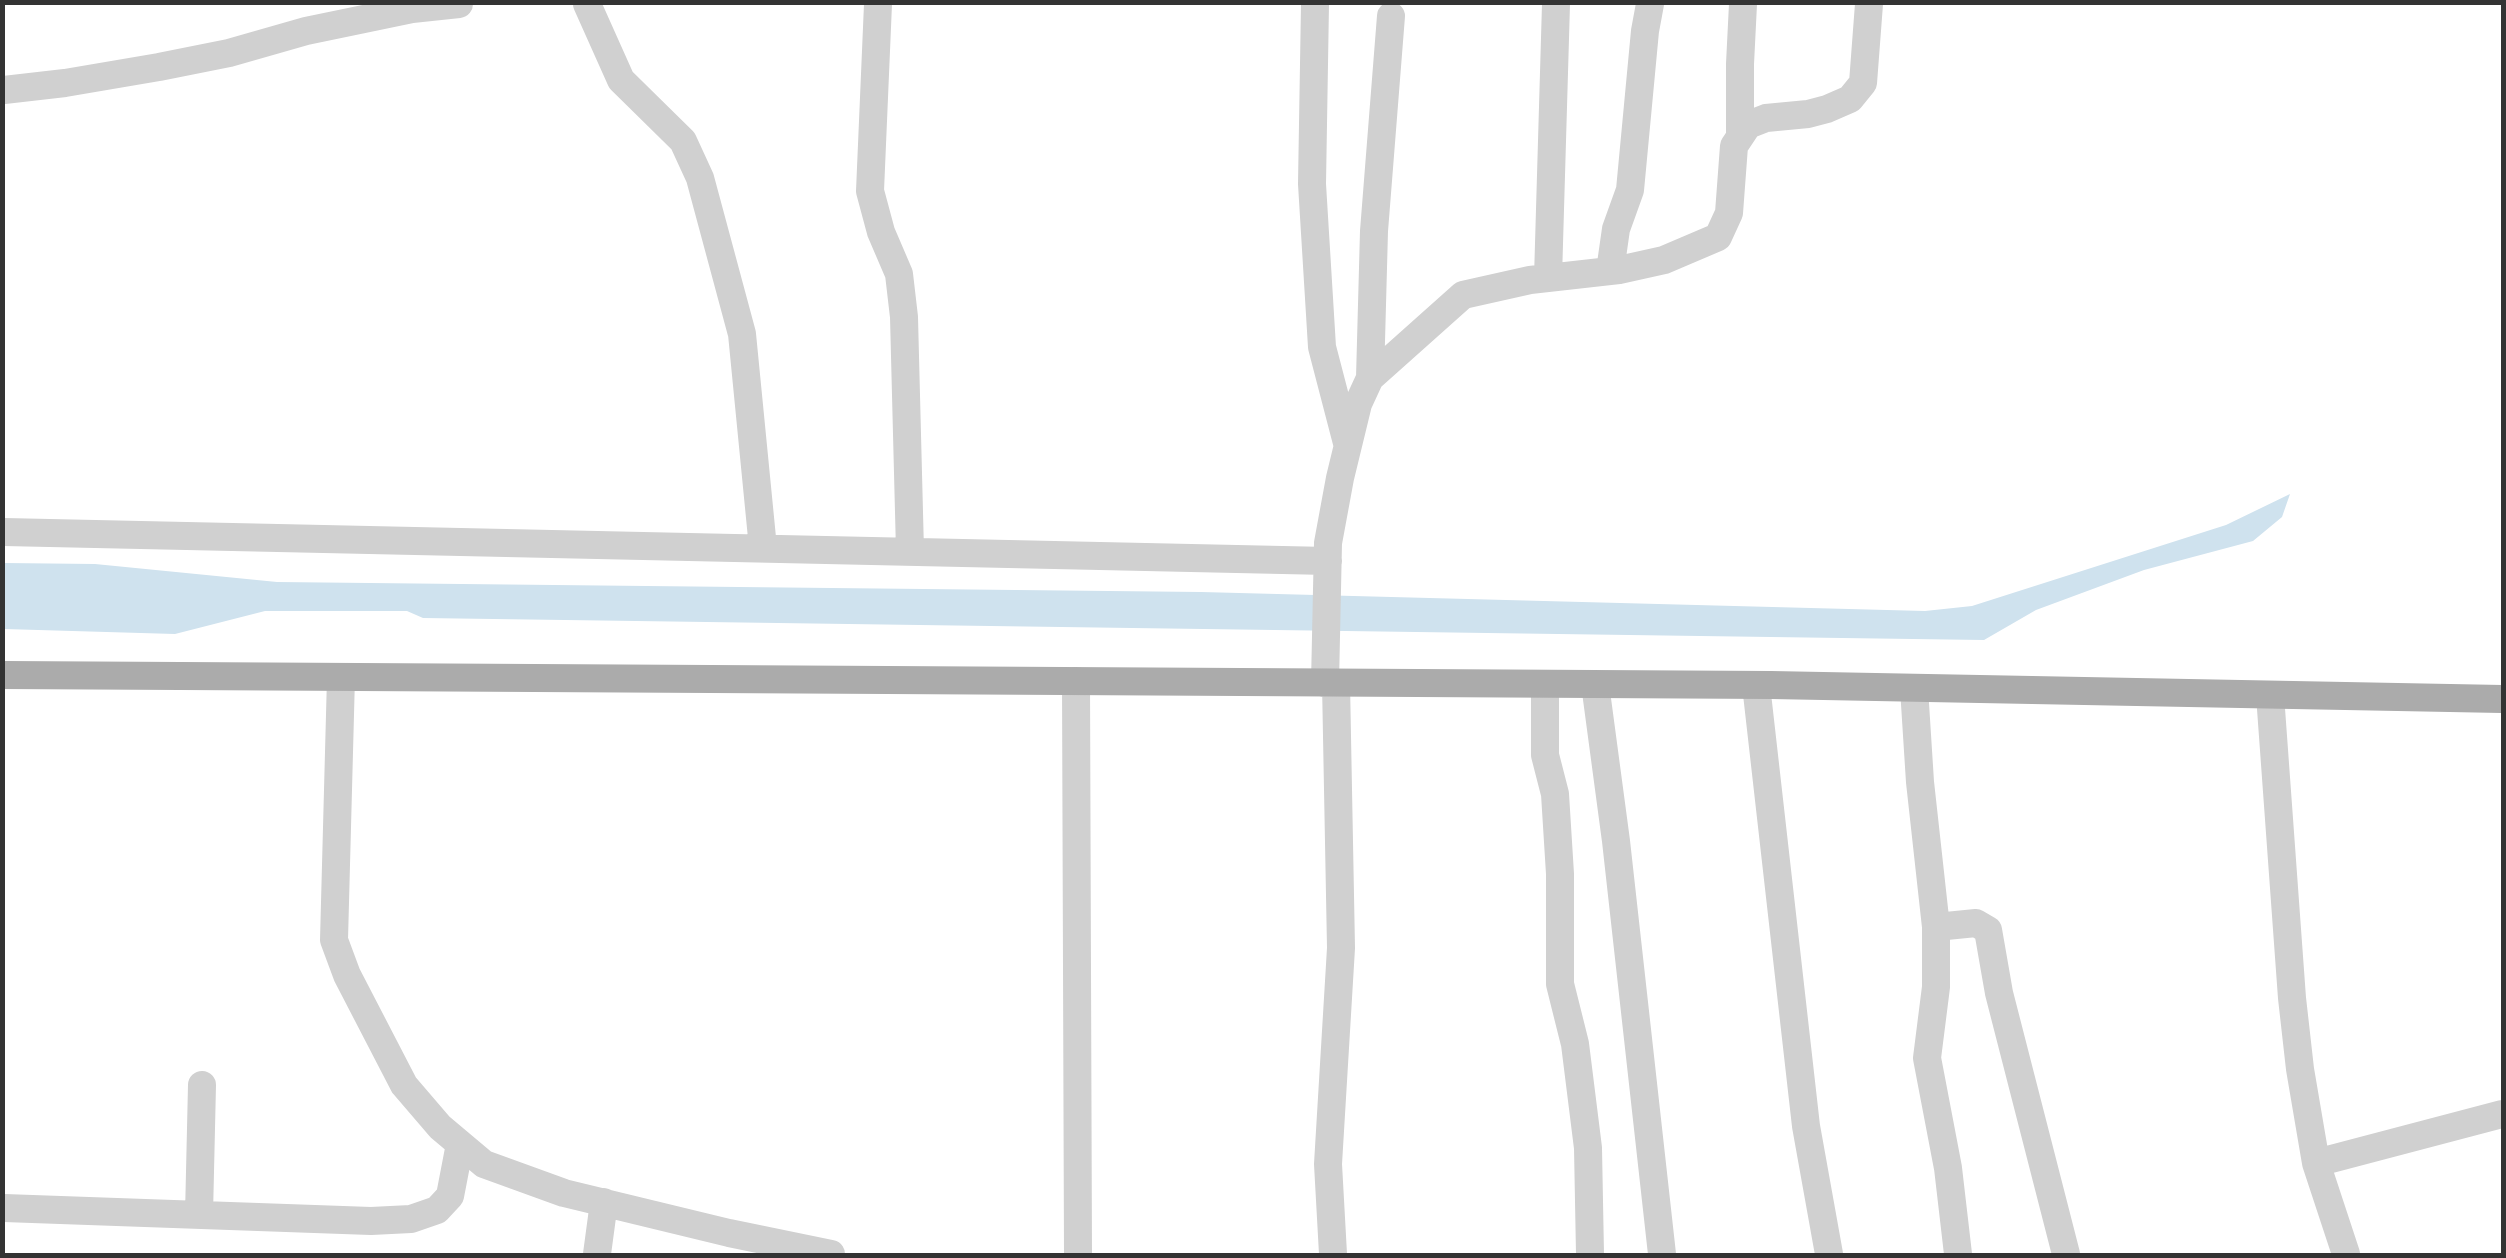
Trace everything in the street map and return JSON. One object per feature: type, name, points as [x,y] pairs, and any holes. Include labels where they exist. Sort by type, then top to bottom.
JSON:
[{"type":"main road","points":[[4,675],[1756,685],[2502,699]]},
{"type":"street","points":[[4,90],[65,83],[159,67],[229,53],[306,31],[412,9],[459,4]]},
{"type":"street","points":[[587,4],[621,80],[683,141],[700,178],[742,334],[763,548]]},
{"type":"street","points":[[878,4],[870,191],[881,232],[899,274],[904,317],[910,551]]},
{"type":"street","points":[[1316,4],[1312,184],[1322,348],[1348,447]]},
{"type":"street","points":[[1548,278],[1556,4]]},
{"type":"street","points":[[1610,271],[1616,228],[1630,190],[1645,31],[1650,4]]},
{"type":"street","points":[[1740,137],[1740,64],[1743,4]]},
{"type":"street","points":[[1370,378],[1463,295],[1548,278],[1610,271],[1664,260],[1718,237],[1729,214],[1734,146],[1748,125],[1766,118],[1808,114],[1850,99],[1863,83],[1869,4]]},
{"type":"street","points":[[1333,1254],[1328,1164],[1341,948],[1328,543],[1358,404],[1370,378],[1374,231],[1391,16]]},
{"type":"street","points":[[4,532],[1328,560]]},
{"type":"street","points":[[341,677],[334,940],[347,975],[404,1085],[440,1127],[484,1164],[564,1192],[729,1233],[831,1254]]},
{"type":"street","points":[[1076,681],[1078,1254]]},
{"type":"street","points":[[1545,684],[1545,756],[1554,794],[1560,874],[1560,984],[1575,1044],[1588,1148],[1590,1254]]},
{"type":"street","points":[[1595,684],[1616,841],[1662,1254]]},
{"type":"street","points":[[1756,685],[1806,1126],[1829,1254]]},
{"type":"street","points":[[1914,688],[1920,782],[1936,927],[1936,987],[1927,1058],[1948,1168],[1958,1254]]},
{"type":"street","points":[[2270,695],[2292,998],[2306,1113],[2316,1163],[2346,1254]]},
{"type":"street","points":[[1936,927],[1976,923],[1988,930],[1999,993],[2066,1254]]},
{"type":"street","points":[[199,1215],[202,1085]]},
{"type":"street","points":[[2316,1163],[2502,1114]]},
{"type":"street","points":[[4,1208],[371,1222],[411,1219],[437,1210],[450,1196],[460,1144]]},
{"type":"street","points":[[597,1254],[604,1202]]},
{"type":"water","points":[[2290,494],[2282,517],[2253,541],[2144,570],[2036,610],[1984,640],[423,618],[407,611],[265,611],[175,634],[4,629],[4,563],[95,564],[277,582],[1201,592],[1925,611],[1972,606],[2226,525]]}]
